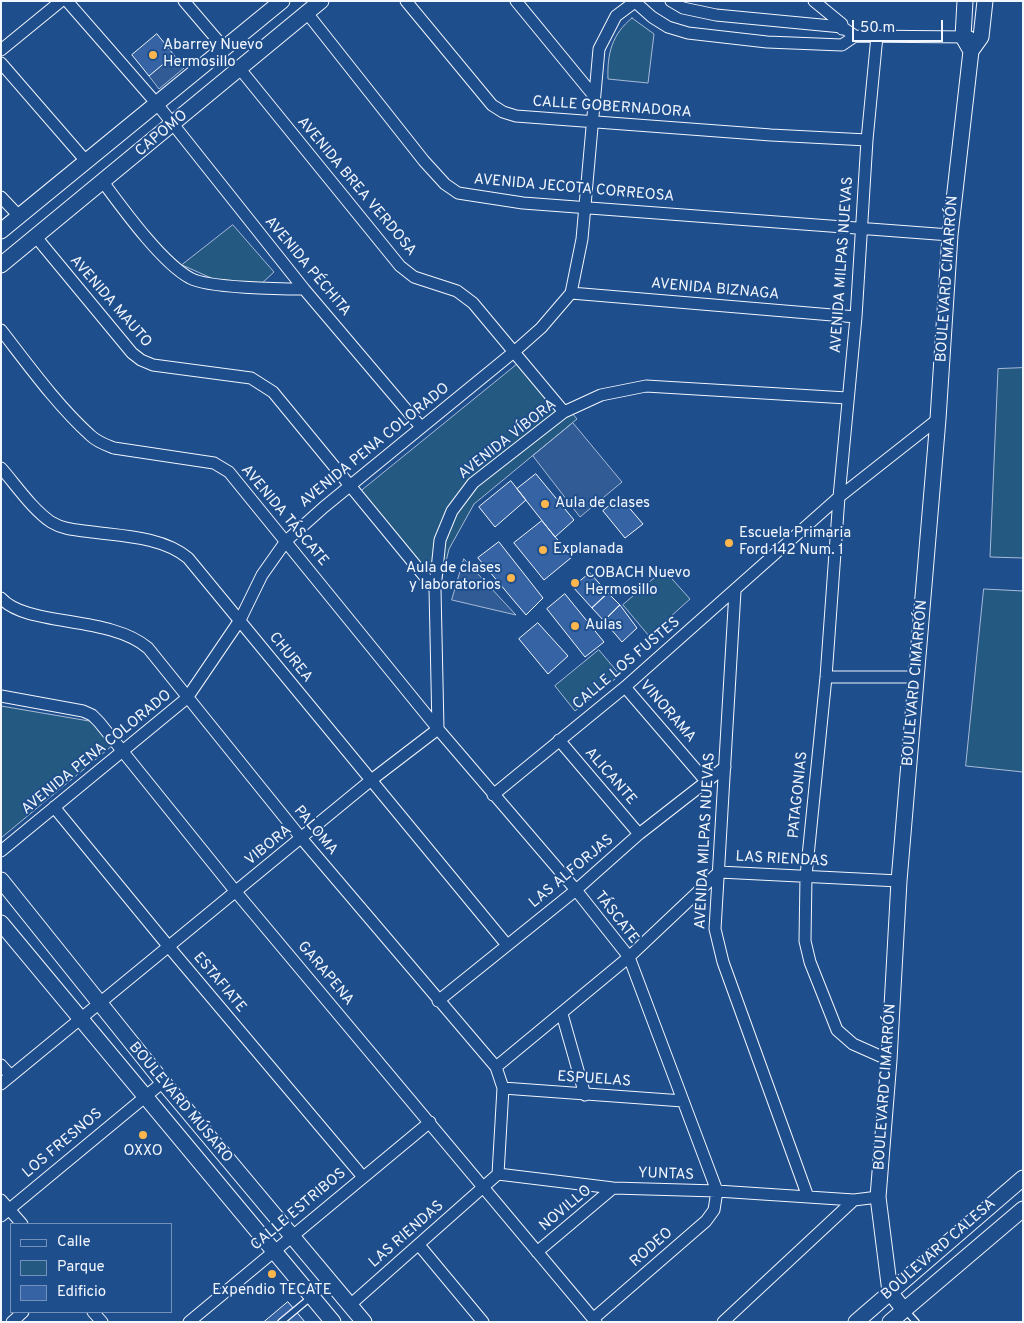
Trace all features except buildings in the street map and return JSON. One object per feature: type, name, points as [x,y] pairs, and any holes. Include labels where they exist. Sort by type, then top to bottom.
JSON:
[{"type":"street","points":[[1,50],[61,1]]},
{"type":"street","name":"AVENIDA PÉCHITA","points":[[67,1],[157,104],[304,289],[421,428]]},
{"type":"street","points":[[184,1],[225,48]]},
{"type":"street","name":"CAPOMO","points":[[1,231],[282,1]]},
{"type":"street","name":"CAPOMO","points":[[1,265],[321,1]]},
{"type":"street","name":"CALLE GOBERNADORA","points":[[406,1],[492,105],[503,112],[516,116],[867,140]]},
{"type":"street","points":[[516,1],[594,96]]},
{"type":"street","points":[[671,1],[683,8],[716,15],[842,27]]},
{"type":"street","points":[[814,1],[842,27],[855,36],[981,37]]},
{"type":"street","points":[[964,1],[964,37],[971,51]]},
{"type":"street","name":"BOULEVARD CIMARRÓN","points":[[890,1292],[878,1198],[900,882],[938,418],[950,235],[971,51],[981,37],[985,1]]},
{"type":"street","points":[[571,294],[582,239],[599,49],[606,32],[616,16],[635,2],[652,17],[668,27],[688,33],[767,42],[842,45],[855,36]]},
{"type":"street","name":"AVENIDA JECOTA CORREOSA","points":[[307,13],[445,184],[458,193],[524,203],[584,206],[950,235]]},
{"type":"street","points":[[842,27],[842,45]]},
{"type":"street","name":"AVENIDA MILPAS NUEVAS","points":[[839,496],[856,317],[867,140],[877,36]]},
{"type":"street","points":[[1,63],[86,161]]},
{"type":"street","name":"AVENIDA BREA VERDOSA","points":[[240,69],[400,266],[414,278],[457,291],[472,303],[564,412]]},
{"type":"street","points":[[103,182],[138,228],[178,271],[192,279],[247,286],[304,289]]},
{"type":"street","points":[[1,197],[19,216]]},
{"type":"street","name":"AVENIDA MAUTO","points":[[36,237],[132,353],[153,365],[251,378],[273,392],[435,589]]},
{"type":"street","name":"AVENIDA PENA COLORADO","points":[[1,851],[187,698],[240,620],[262,575],[286,541],[350,485],[541,328],[571,294]]},
{"type":"street","name":"AVENIDA BIZNAGA","points":[[571,294],[856,317]]},
{"type":"street","name":"AVENIDA TÁSCATE","points":[[1,330],[91,436],[114,448],[214,463],[235,478],[438,729]]},
{"type":"street","name":"AVENIDA VÍBORA","points":[[435,589],[440,540],[452,511],[462,496],[474,483],[564,412],[601,395],[646,386],[848,398]]},
{"type":"street","name":"CALLE LOS FUSTES","points":[[493,795],[625,687],[735,591],[839,496],[938,418]]},
{"type":"street","name":"CHUREA","points":[[1,468],[40,512],[51,522],[66,529],[121,536],[170,546],[180,551],[240,620],[370,781],[507,945]]},
{"type":"street","name":"PATAGONIAS","points":[[839,496],[826,677],[806,876],[805,941],[810,962],[837,1030],[853,1044],[889,1060]]},
{"type":"street","points":[[435,589],[438,729]]},
{"type":"street","name":"AVENIDA MILPAS NUEVAS","points":[[735,591],[715,929],[718,945],[808,1197]]},
{"type":"street","name":"PALOMA","points":[[1,598],[21,611],[120,631],[130,635],[148,648],[302,839],[496,1067],[503,1088],[498,1174]]},
{"type":"street","points":[[826,677],[917,677]]},
{"type":"street","name":"VINORAMA","points":[[625,687],[705,780]]},
{"type":"street","name":"GARAPENA","points":[[1,696],[66,708],[92,715],[236,892],[594,1320]]},
{"type":"street","name":"VIBORA","points":[[1,1084],[302,839],[370,781],[438,729]]},
{"type":"street","name":"TÁSCATE","points":[[438,729],[576,890],[629,957],[717,1191]]},
{"type":"street","name":"ALICANTE","points":[[559,740],[639,834]]},
{"type":"street","name":"LAS ALFORJAS","points":[[438,1001],[576,890],[639,834],[705,780],[725,767]]},
{"type":"street","name":"ESTAFIATE","points":[[54,807],[168,947],[363,1177]]},
{"type":"street","name":"LAS RIENDAS","points":[[496,1067],[629,957],[719,872],[900,882]]},
{"type":"street","name":"BOULEVARD MÚSARO","points":[[1,880],[163,1082],[364,1322]]},
{"type":"street","name":"BOULEVARD MÚSARO","points":[[1,923],[333,1322]]},
{"type":"street","points":[[562,1014],[585,1095]]},
{"type":"street","points":[[1,1065],[11,1076]]},
{"type":"street","name":"LOS FRESNOS","points":[[5,1212],[163,1082]]},
{"type":"street","name":"ESPUELAS","points":[[503,1088],[683,1101]]},
{"type":"street","name":"CALLE ESTRIBOS","points":[[188,1322],[430,1122]]},
{"type":"street","points":[[484,1187],[498,1174]]},
{"type":"street","name":"YUNTAS","points":[[498,1174],[613,1188],[717,1191],[854,1200],[878,1198]]},
{"type":"street","name":"BOULEVARD CALESA","points":[[856,1322],[1023,1178]]},
{"type":"street","name":"LAS RIENDAS","points":[[350,1305],[484,1187]]},
{"type":"street","name":"NOVILLO","points":[[537,1252],[613,1188]]},
{"type":"street","name":"RODEO","points":[[594,1320],[706,1221],[714,1210],[717,1191]]},
{"type":"street","points":[[1,1200],[5,1212],[21,1223]]},
{"type":"street","points":[[723,1322],[854,1200]]},
{"type":"street","name":"BOULEVARD CALESA","points":[[890,1322],[1023,1209]]},
{"type":"street","points":[[419,1246],[483,1322]]},
{"type":"street","points":[[890,1292],[904,1310]]},
{"type":"street","points":[[12,1322],[22,1313]]},
{"type":"lane","points":[[282,1321],[312,1296]]},
{"type":"lane","points":[[904,1310],[916,1322]]},
{"type":"green space","points":[[632,18],[654,34],[648,83],[608,79],[612,45],[625,24]]},
{"type":"green space","points":[[233,225],[274,272],[261,284],[218,281],[182,265]]},
{"type":"green space","points":[[525,358],[577,419],[474,504],[449,549],[438,594],[360,492]]},
{"type":"green space","points":[[1023,368],[1023,558],[990,557],[998,369]]},
{"type":"green space","points":[[664,570],[690,599],[649,636],[623,605]]},
{"type":"green space","points":[[984,589],[1023,591],[1023,772],[966,766]]},
{"type":"green space","points":[[599,650],[620,675],[575,711],[555,686]]},
{"type":"green space","points":[[1,706],[95,722],[113,745],[1,838]]},
{"type":"shaded area","points":[[174,55],[184,68],[159,89],[149,76]]},
{"type":"shaded area","points":[[573,423],[622,482],[580,517],[533,456]]},
{"type":"shaded area","points":[[464,559],[516,615],[452,600]]},
{"type":"place","name":"Abarrey Nuevo Hermosillo","points":[[153,55]]},
{"type":"place","name":"Aula de clases","points":[[545,504]]},
{"type":"place","name":"Escuela Primaria Ford 142 Num. 1","points":[[729,543]]},
{"type":"place","name":"Explanada","points":[[543,550]]},
{"type":"place","name":"Aula de clases y laboratorios","points":[[511,578]]},
{"type":"place","name":"COBACH Nuevo Hermosillo","points":[[575,583]]},
{"type":"place","name":"Aulas","points":[[575,626]]},
{"type":"place","name":"OXXO","points":[[143,1135]]},
{"type":"place","name":"Expendio TECATE","points":[[272,1274]]}]
